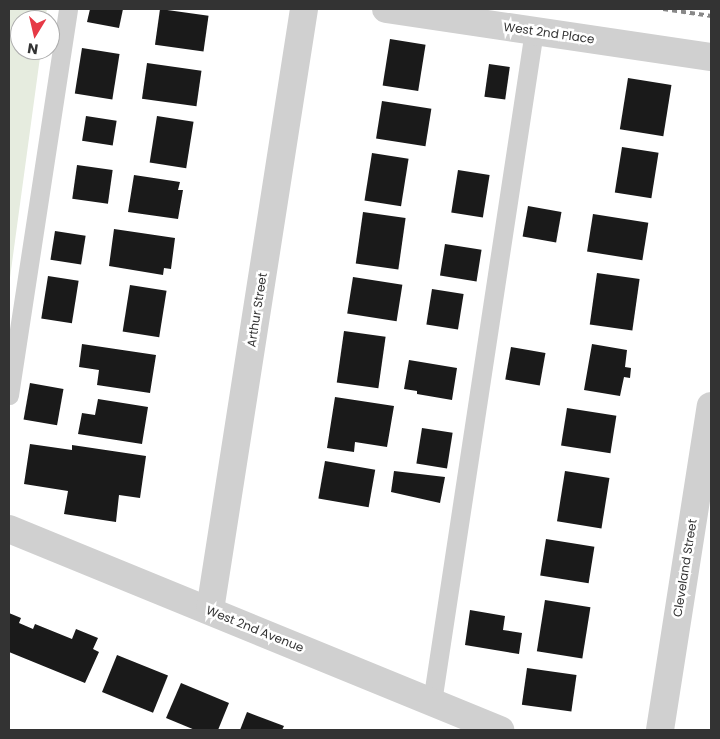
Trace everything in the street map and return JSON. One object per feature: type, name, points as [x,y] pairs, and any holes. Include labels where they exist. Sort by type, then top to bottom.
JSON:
[{"type":"street","name":"Arthur Street","points":[[210,610],[304,9]]},
{"type":"street","name":"West 2nd Place","points":[[386,9],[711,57]]},
{"type":"street","name":"Cleveland Street","points":[[660,730],[711,406]]},
{"type":"street","name":"West 2nd Avenue","points":[[9,529],[500,730]]},
{"type":"lane","points":[[9,395],[68,9]]},
{"type":"lane","points":[[432,702],[534,31]]},
{"type":"shaded area","points":[[9,9],[47,9],[10,10],[10,60],[40,60],[9,285]]},
{"type":"building","points":[[90,9],[123,9],[119,28],[87,22]]},
{"type":"building","points":[[160,9],[209,16],[204,51],[155,45]]},
{"type":"building","points":[[390,39],[426,45],[418,91],[383,85]]},
{"type":"building","points":[[82,48],[120,54],[112,99],[75,93]]},
{"type":"building","points":[[147,63],[201,71],[196,106],[142,99]]},
{"type":"building","points":[[489,64],[510,67],[505,100],[484,97]]},
{"type":"building","points":[[628,78],[671,85],[663,136],[620,129]]},
{"type":"building","points":[[382,101],[431,109],[425,146],[376,139]]},
{"type":"building","points":[[86,116],[117,121],[113,146],[82,141]]},
{"type":"building","points":[[157,116],[194,122],[186,168],[150,162]]},
{"type":"building","points":[[622,147],[659,153],[651,198],[615,192]]},
{"type":"building","points":[[372,153],[409,159],[401,206],[364,200]]},
{"type":"building","points":[[77,165],[113,170],[108,204],[72,199]]},
{"type":"building","points":[[458,170],[490,175],[483,217],[451,212]]},
{"type":"building","points":[[134,175],[180,182],[178,190],[183,190],[178,219],[128,212]]},
{"type":"building","points":[[528,206],[561,212],[556,242],[523,237]]},
{"type":"building","points":[[363,212],[406,218],[398,269],[356,263]]},
{"type":"building","points":[[593,214],[648,223],[642,260],[587,252]]},
{"type":"building","points":[[114,229],[175,238],[171,269],[164,268],[163,275],[109,266]]},
{"type":"building","points":[[55,231],[86,236],[81,264],[50,260]]},
{"type":"building","points":[[445,244],[482,250],[477,281],[440,276]]},
{"type":"building","points":[[597,273],[640,279],[632,330],[590,324]]},
{"type":"building","points":[[48,276],[79,281],[72,323],[41,318]]},
{"type":"building","points":[[353,277],[402,285],[397,321],[347,314]]},
{"type":"building","points":[[130,285],[167,291],[159,337],[123,331]]},
{"type":"building","points":[[432,289],[464,294],[458,330],[426,325]]},
{"type":"building","points":[[344,331],[386,337],[378,388],[337,382]]},
{"type":"building","points":[[82,344],[156,355],[150,393],[97,385],[99,370],[79,367]]},
{"type":"building","points":[[592,344],[627,350],[625,367],[631,368],[630,378],[624,377],[620,396],[584,390]]},
{"type":"building","points":[[511,347],[545,353],[540,386],[505,379]]},
{"type":"building","points":[[409,360],[457,368],[452,400],[417,394],[417,391],[404,389]]},
{"type":"building","points":[[30,383],[63,389],[57,425],[24,419]]},
{"type":"building","points":[[335,397],[394,406],[387,447],[355,442],[354,452],[327,448]]},
{"type":"building","points":[[98,399],[148,407],[142,444],[78,434],[82,413],[95,415]]},
{"type":"building","points":[[567,408],[616,416],[610,453],[561,446]]},
{"type":"building","points":[[422,428],[453,433],[447,468],[416,464]]},
{"type":"building","points":[[30,444],[72,450],[72,445],[146,456],[140,498],[119,495],[116,522],[64,514],[68,491],[24,484]]},
{"type":"building","points":[[325,461],[375,470],[369,507],[318,498]]},
{"type":"building","points":[[394,471],[445,477],[440,503],[391,492]]},
{"type":"building","points":[[565,471],[609,478],[601,528],[557,521]]},
{"type":"building","points":[[546,539],[594,547],[589,583],[540,576]]},
{"type":"building","points":[[545,600],[590,607],[582,659],[537,651]]},
{"type":"building","points":[[470,610],[505,616],[503,630],[522,633],[519,654],[465,645]]},
{"type":"building","points":[[9,613],[21,618],[19,623],[33,629],[35,624],[72,639],[76,629],[98,638],[93,649],[99,652],[85,683],[9,652]]},
{"type":"building","points":[[117,655],[168,676],[153,713],[102,692]]},
{"type":"building","points":[[527,668],[577,675],[571,712],[522,705]]},
{"type":"building","points":[[181,683],[229,703],[218,730],[195,730],[166,718]]},
{"type":"building","points":[[247,712],[284,726],[282,730],[240,730]]},
{"type":"railway","points":[[663,9],[711,16]]}]
